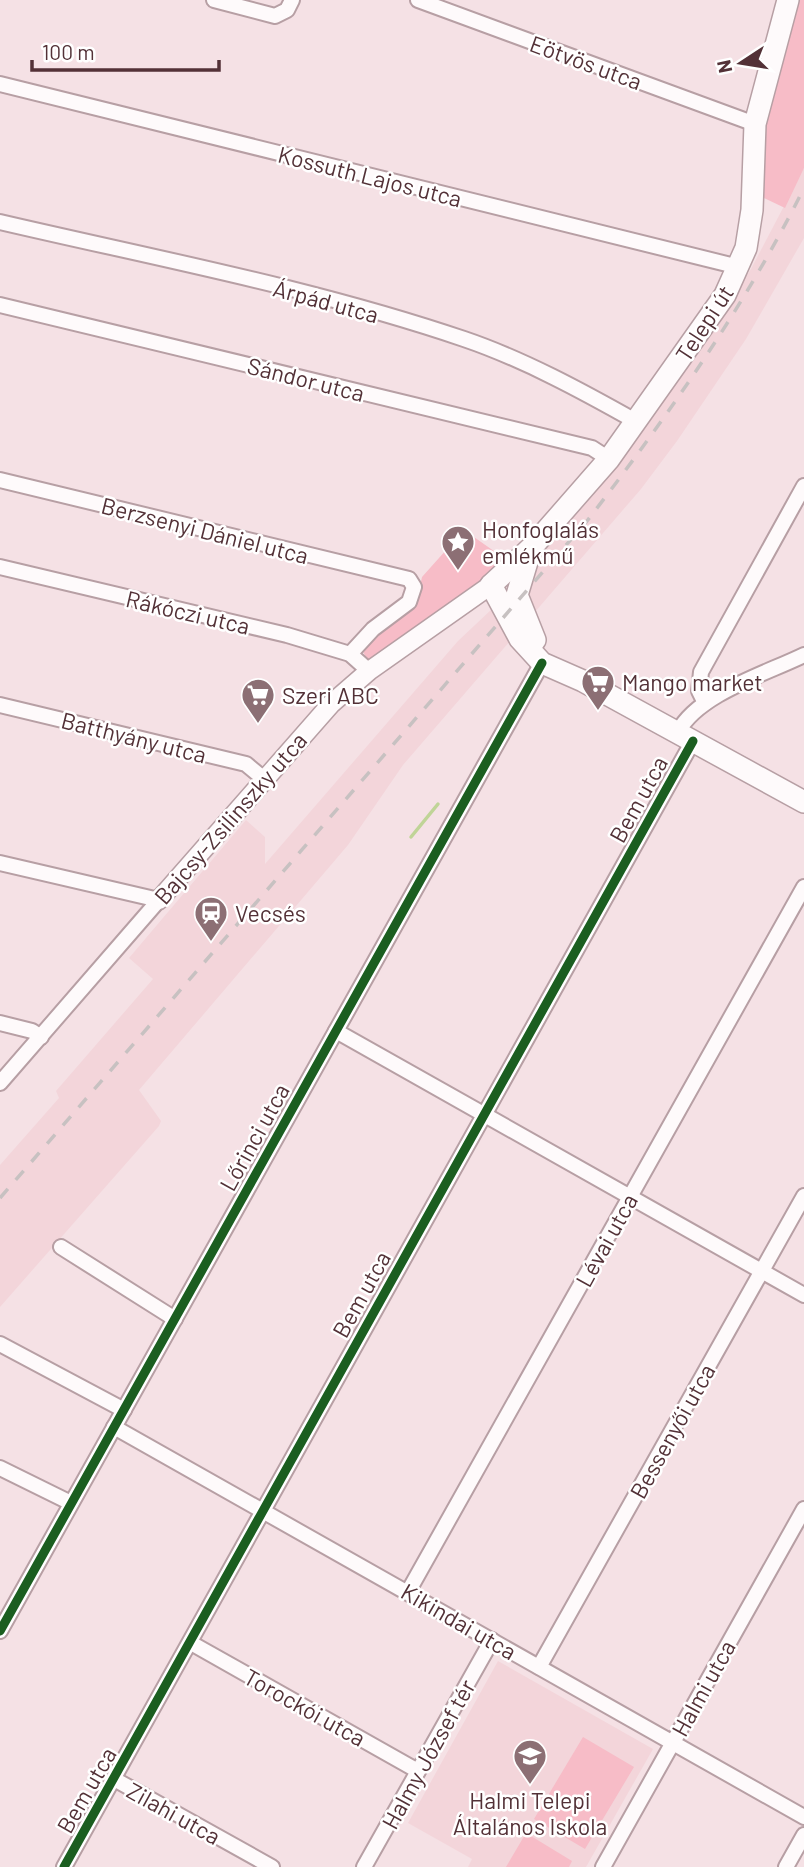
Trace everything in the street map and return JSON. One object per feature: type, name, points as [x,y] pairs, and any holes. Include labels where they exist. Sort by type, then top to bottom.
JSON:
[{"type":"main road","name":"Telepi út","points":[[491,585],[533,547],[609,459],[697,338],[739,267],[752,210],[755,124],[788,0]]},
{"type":"main road","points":[[533,547],[517,595],[525,620],[538,645],[583,681]]},
{"type":"main road","points":[[491,585],[517,595]]},
{"type":"main road","points":[[491,585],[520,639],[542,663],[583,681],[804,803]]},
{"type":"street","points":[[214,0],[275,16],[287,10],[292,0]]},
{"type":"street","name":"Eötvös utca","points":[[418,0],[755,124]]},
{"type":"street","name":"Kossuth Lajos utca","points":[[0,84],[739,267]]},
{"type":"street","name":"Árpád utca","points":[[0,222],[335,302],[466,340],[590,395],[637,422]]},
{"type":"street","name":"Sándor utca","points":[[0,304],[592,448],[609,459]]},
{"type":"street","name":"Berzsenyi Dániel utca","points":[[0,481],[409,579],[414,587],[409,602],[373,629],[350,653]]},
{"type":"street","points":[[705,703],[699,691],[701,672],[804,486]]},
{"type":"street","name":"Rákóczi utca","points":[[0,567],[287,635],[350,653],[369,671]]},
{"type":"street","name":"Bajcsy-Zsilinszky utca","points":[[0,1083],[331,704],[369,671],[491,585]]},
{"type":"street","name":"Bem utca","points":[[64,1867],[484,1114],[685,737],[686,716],[705,703],[804,655]]},
{"type":"street","name":"Lőrinci utca","points":[[0,1631],[4,1613],[124,1410],[542,663]]},
{"type":"street","name":"Batthyány utca","points":[[0,705],[246,764],[264,779]]},
{"type":"street","points":[[0,863],[159,900]]},
{"type":"street","name":"Lévai utca","points":[[408,1592],[804,887]]},
{"type":"street","points":[[0,1023],[32,1031],[41,1037]]},
{"type":"street","points":[[336,1031],[804,1295]]},
{"type":"street","name":"Bessenyői utca","points":[[539,1667],[804,1196]]},
{"type":"street","points":[[61,1247],[175,1319]]},
{"type":"street","points":[[0,1344],[124,1410]]},
{"type":"street","name":"Kikindai utca","points":[[114,1427],[804,1817]]},
{"type":"street","points":[[0,1468],[71,1503]]},
{"type":"street","name":"Halmi utca","points":[[603,1867],[804,1509]]},
{"type":"street","name":"Halmy József tér","points":[[364,1867],[492,1640]]},
{"type":"street","name":"Torockói utca","points":[[191,1643],[418,1771]]},
{"type":"street","name":"Zilahi utca","points":[[114,1779],[271,1867]]},
{"type":"street","points":[[786,1867],[804,1835]]},
{"type":"shaded area","points":[[793,0],[804,0],[804,168],[785,208],[764,198],[764,116]]},
{"type":"shaded area","points":[[804,168],[804,238],[746,339],[677,441],[641,489],[403,765],[348,845],[139,1090],[161,1121],[159,1126],[0,1307],[0,1165],[59,1098],[56,1091],[153,979],[129,958],[246,820],[265,837],[265,864],[458,641],[530,573],[545,546],[582,508],[633,445],[705,340],[751,269]]},
{"type":"shaded area","points":[[464,530],[508,561],[485,581],[370,661],[367,660],[362,649],[418,595],[422,577]]},
{"type":"shaded area","name":"Halmi Telepi Általános Iskola","points":[[498,1661],[653,1749],[586,1867],[468,1867],[472,1859],[408,1823]]},
{"type":"shaded area","points":[[583,1737],[634,1767],[585,1849],[534,1819]]},
{"type":"shaded area","points":[[526,1833],[572,1861],[569,1867],[506,1867]]},
{"type":"waterway","points":[[411,837],[438,804]]},
{"type":"railway","points":[[0,1198],[587,521],[647,441],[731,318],[804,188]]},
{"type":"cycle path","points":[[0,1631],[542,663]]},
{"type":"cycle path","points":[[64,1867],[693,741]]},
{"type":"place","name":"Honfoglalás emlékmű","points":[[458,572]]},
{"type":"place","name":"Mango market","points":[[598,712]]},
{"type":"place","name":"Szeri ABC","points":[[258,725]]},
{"type":"place","name":"Vecsés","points":[[211,943]]},
{"type":"place","name":"Halmi Telepi Általános Iskola","points":[[530,1786]]}]
